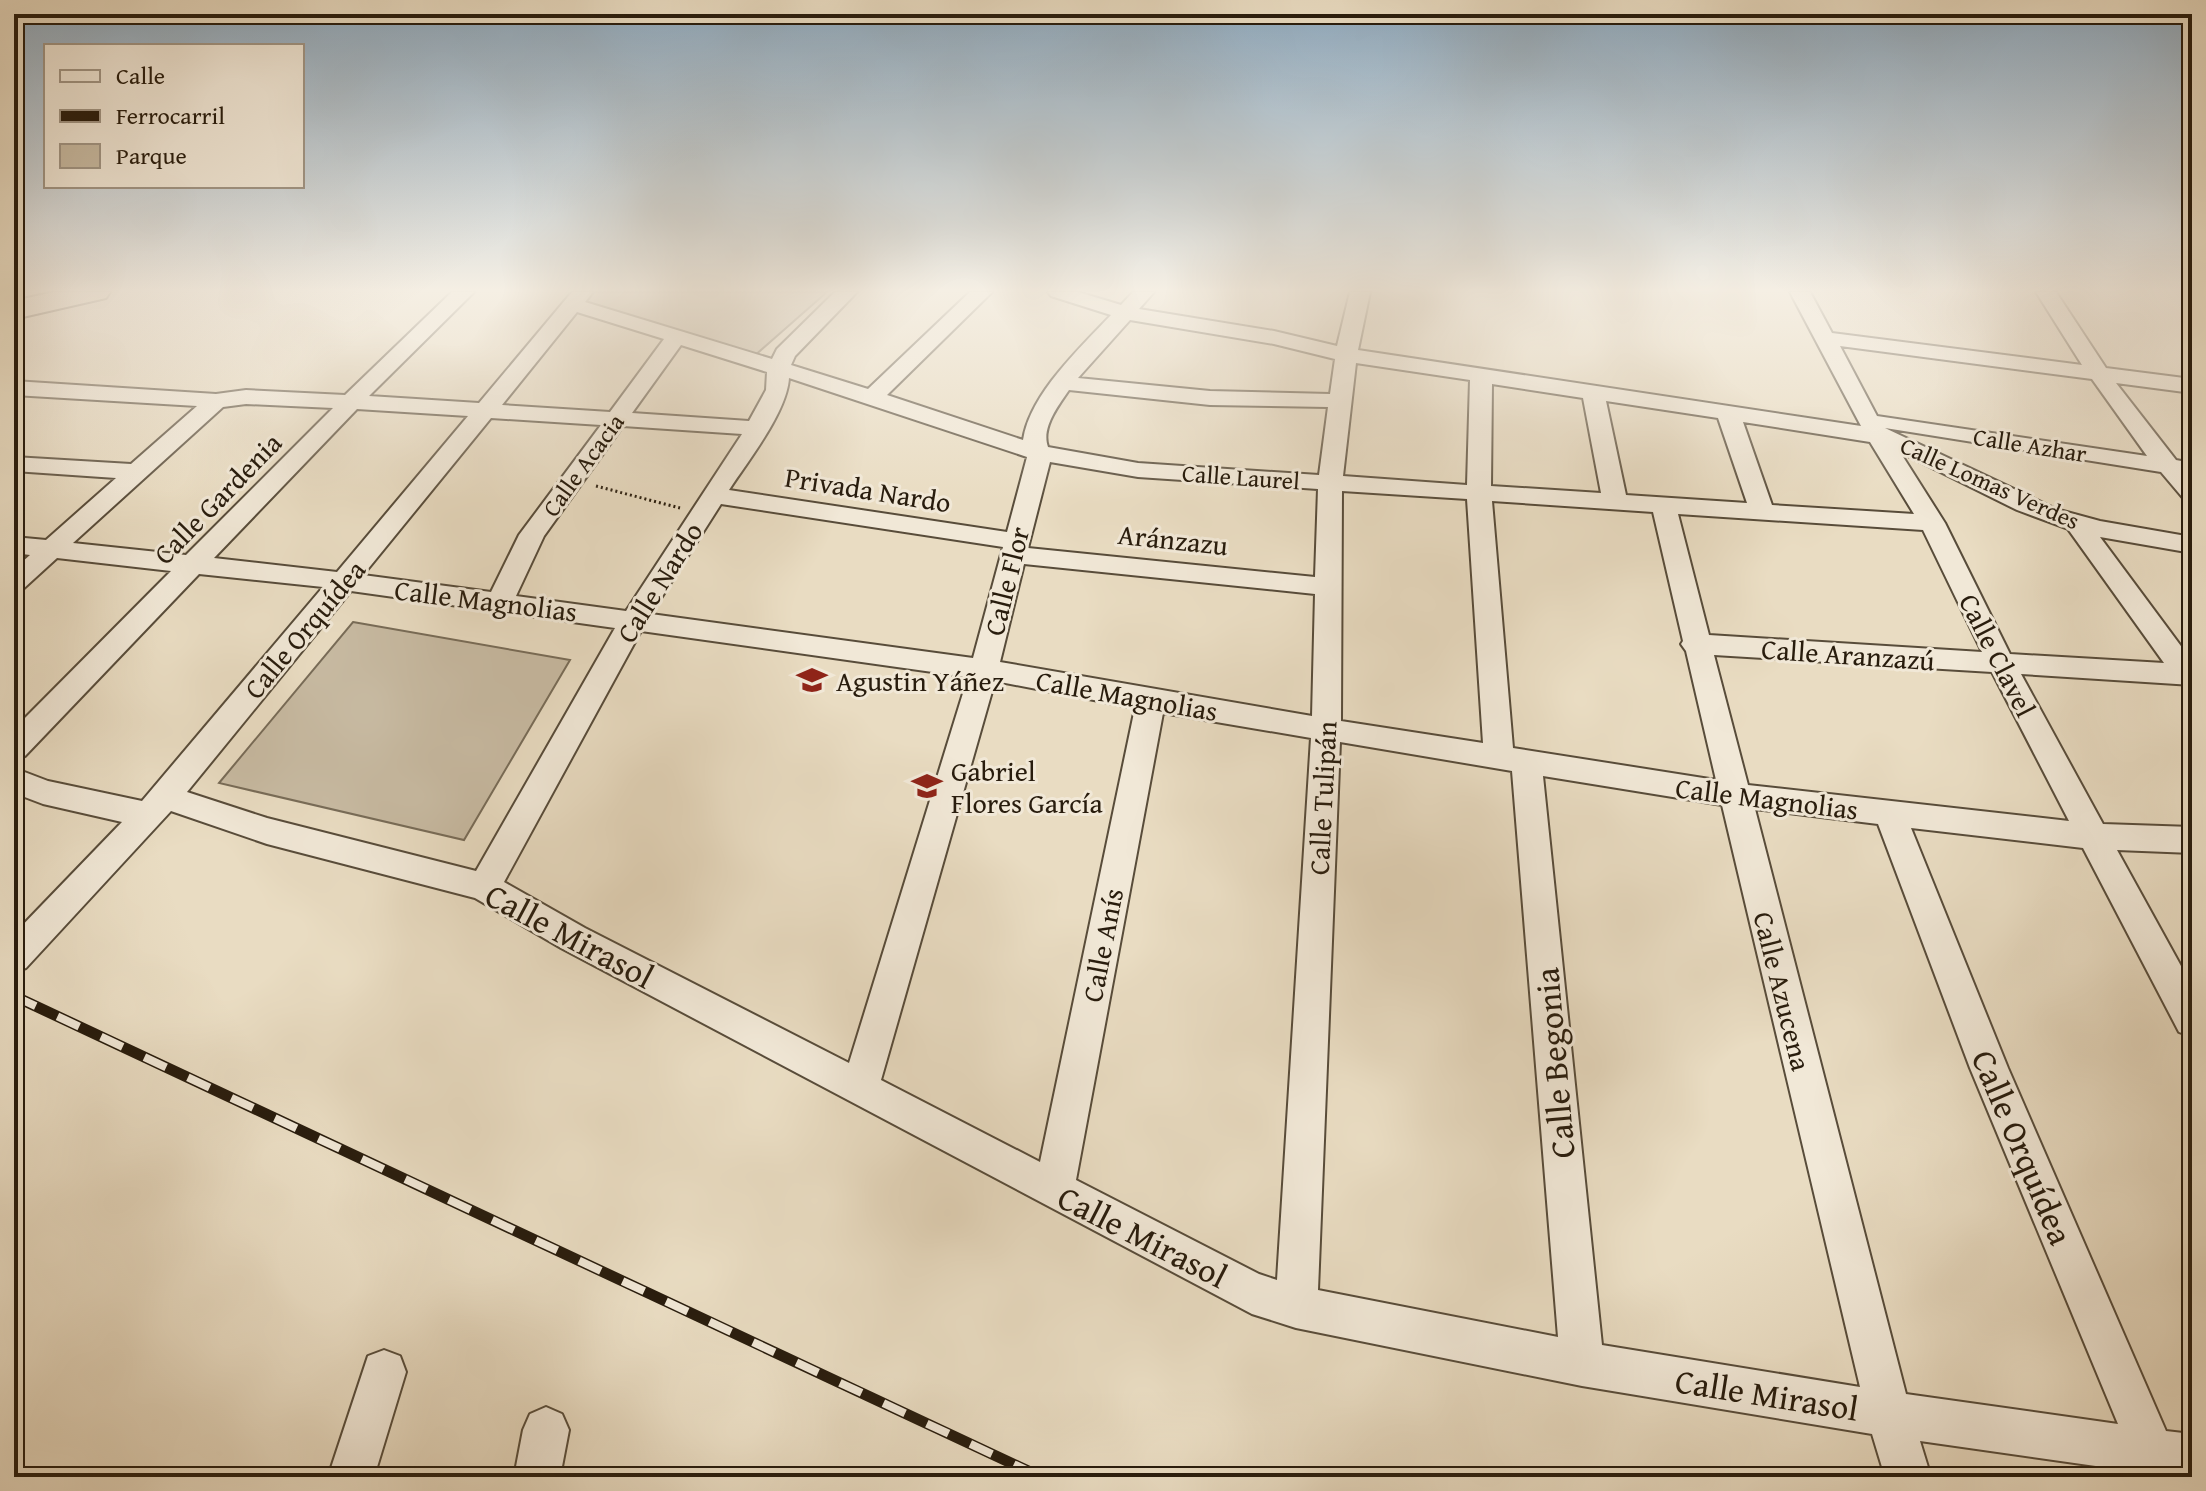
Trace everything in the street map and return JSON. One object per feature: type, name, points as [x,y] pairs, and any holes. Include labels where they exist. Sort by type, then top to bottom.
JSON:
[{"type":"street","name":"Calle Gardenia","points":[[14,748],[393,362]]},
{"type":"street","name":"Calle Orquídea","points":[[14,957],[157,806],[527,362]]},
{"type":"street","name":"Calle Acacia","points":[[500,602],[532,535],[658,362]]},
{"type":"street","name":"Calle Laurel","points":[[753,362],[1040,453],[1138,470],[1932,523]]},
{"type":"street","name":"Calle Nardo","points":[[484,887],[634,619],[757,428],[777,390],[782,362]]},
{"type":"street","points":[[872,397],[909,362]]},
{"type":"street","name":"Calle Flor","points":[[861,1086],[984,669],[1040,453],[1034,441],[1037,428],[1061,383],[1081,362]]},
{"type":"street","name":"Calle Tulipán","points":[[1296,1307],[1326,729],[1330,483],[1345,362]]},
{"type":"street","name":"Calle Lomas Verdes","points":[[1409,362],[1729,416],[1874,428]]},
{"type":"street","name":"Calle Lomas Verdes","points":[[1425,362],[1874,428],[2046,513],[2078,525],[2192,545]]},
{"type":"street","name":"Calle Clavel","points":[[1837,362],[1932,523],[2001,663],[2192,1021]]},
{"type":"street","points":[[1998,362],[2192,386]]},
{"type":"street","points":[[2089,362],[2168,467],[2192,493]]},
{"type":"street","name":"Calle Begonia","points":[[1481,375],[1479,493],[1582,1364]]},
{"type":"street","points":[[1061,383],[1210,398],[1339,401]]},
{"type":"street","points":[[14,388],[216,401],[246,397],[351,402],[757,428]]},
{"type":"street","points":[[1593,392],[1615,500]]},
{"type":"street","points":[[14,583],[216,401]]},
{"type":"street","points":[[1729,416],[1762,511]]},
{"type":"street","name":"Calle Azhar","points":[[1874,428],[2192,470]]},
{"type":"street","points":[[14,464],[137,472]]},
{"type":"street","name":"Privada Nardo","points":[[707,504],[1014,548]]},
{"type":"street","name":"Calle Azucena","points":[[1663,504],[1733,795],[1889,1414],[1908,1477]]},
{"type":"street","points":[[2078,525],[2190,675]]},
{"type":"street","name":"Calle Magnolias","points":[[14,545],[343,581],[984,669],[1151,701],[1733,795],[2093,836],[2192,840]]},
{"type":"street","name":"Aránzazu","points":[[1014,548],[1327,587]]},
{"type":"street","name":"Calle Aranzazú","points":[[1695,644],[2190,675]]},
{"type":"street","name":"Calle Anís","points":[[1054,1190],[1151,701]]},
{"type":"street","name":"Calle Mirasol","points":[[14,780],[43,792],[157,806],[267,831],[484,887],[573,938],[1252,1293],[1296,1307],[1582,1364],[1889,1414],[2157,1463],[2192,1457]]},
{"type":"street","name":"Calle Orquídea","points":[[1890,814],[1989,1068],[2157,1463]]},
{"type":"street","points":[[351,1477],[384,1372]]},
{"type":"street","points":[[537,1477],[546,1430]]},
{"type":"path","points":[[573,480],[707,504]]},
{"type":"green space","points":[[353,622],[570,660],[464,840],[219,783]]},
{"type":"railway","points":[[14,996],[1041,1477]]},
{"type":"place","name":"Agustin Yáñez","points":[[812,680]]},
{"type":"place","name":"Gabriel Flores García","points":[[927,786]]}]
